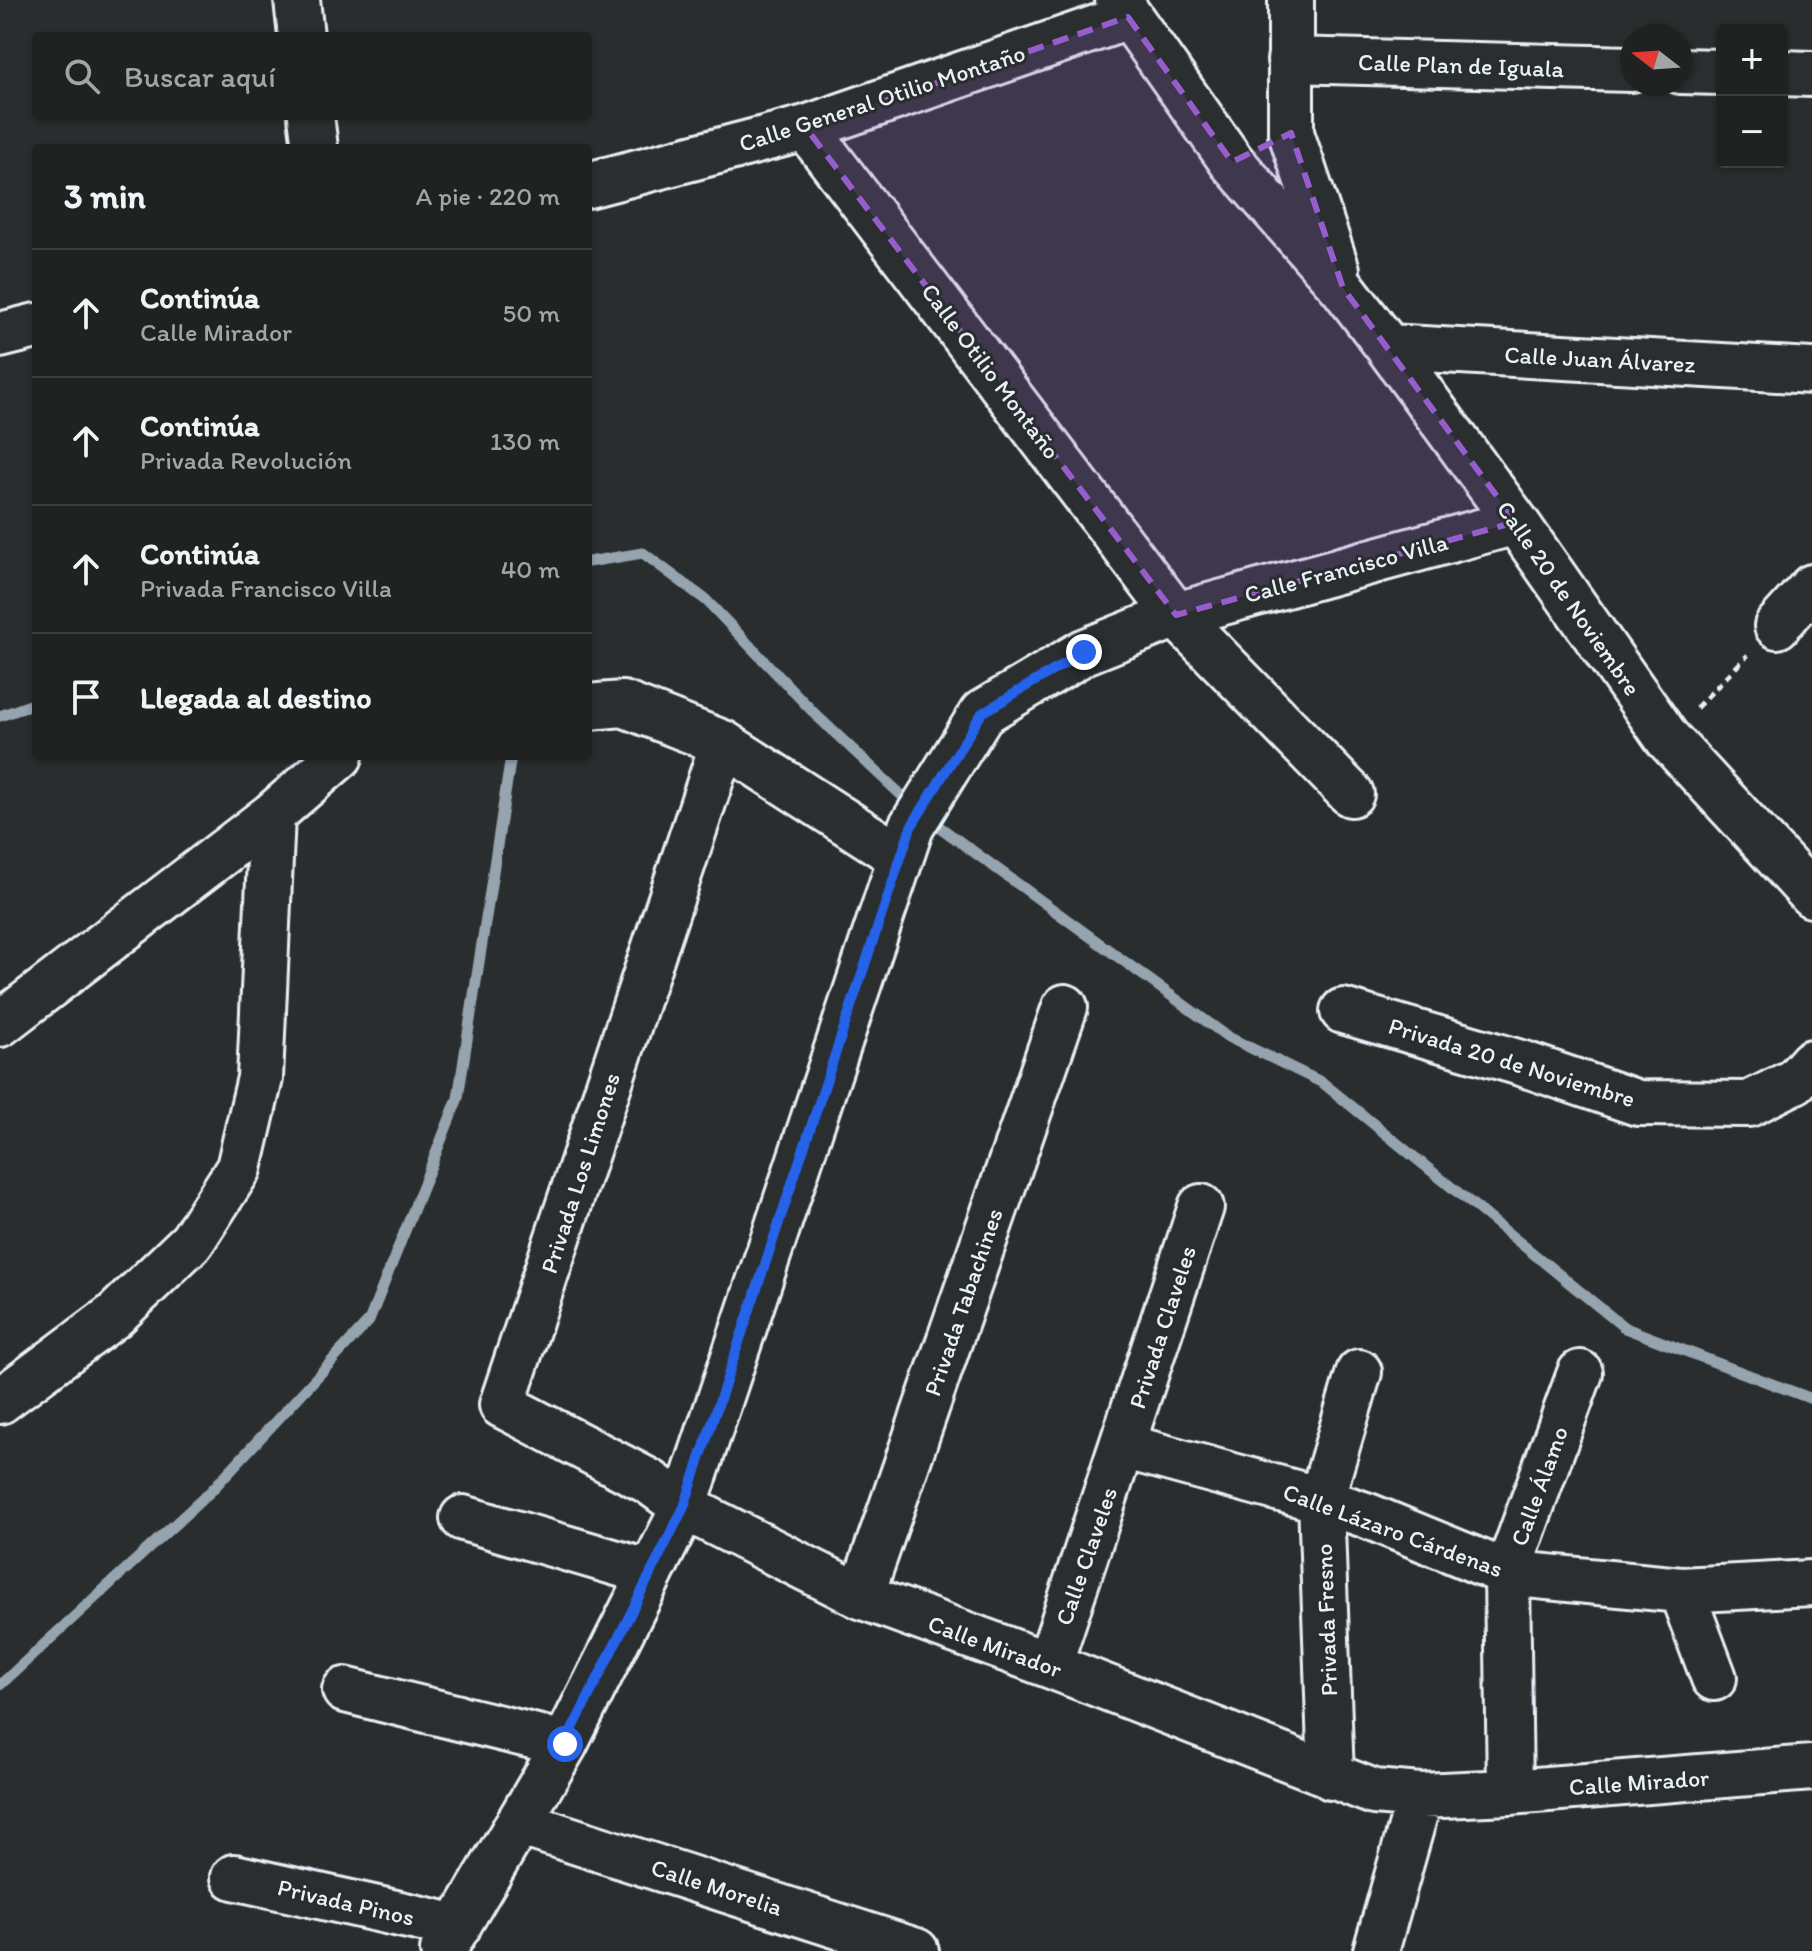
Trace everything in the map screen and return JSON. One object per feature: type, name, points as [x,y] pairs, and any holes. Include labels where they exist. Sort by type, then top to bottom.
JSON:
[{"type":"street","points":[[297,0],[301,32]]},
{"type":"street","name":"Calle 20 de Noviembre","points":[[1291,0],[1291,133],[1343,288]]},
{"type":"street","name":"Calle 20 de Noviembre","points":[[1123,8],[1232,162],[1343,288],[1388,347],[1516,522],[1667,738],[1812,895]]},
{"type":"street","name":"Calle General Otilio Montaño","points":[[592,184],[806,128],[1123,8]]},
{"type":"street","name":"Calle Plan de Iguala","points":[[1290,60],[1620,69]]},
{"type":"street","points":[[1692,71],[1716,72]]},
{"type":"street","points":[[1788,73],[1812,74]]},
{"type":"street","points":[[312,120],[314,144]]},
{"type":"street","name":"Calle Otilio Montaño","points":[[806,128],[1176,615],[1351,794]]},
{"type":"street","points":[[1232,162],[1291,133]]},
{"type":"street","points":[[0,335],[32,327]]},
{"type":"street","name":"Calle Juan Álvarez","points":[[1388,347],[1812,371]]},
{"type":"street","name":"Calle Francisco Villa","points":[[684,1507],[912,827],[982,713],[1084,652],[1176,615],[1516,522]]},
{"type":"street","points":[[1777,626],[1812,587]]},
{"type":"street","points":[[592,707],[623,704],[723,743],[912,827]]},
{"type":"street","name":"Privada Los Limones","points":[[684,1507],[650,1482],[502,1405],[723,743]]},
{"type":"street","points":[[0,1024],[272,815],[335,760]]},
{"type":"street","points":[[0,1401],[114,1316],[192,1241],[239,1168],[260,1078],[272,815]]},
{"type":"street","name":"Privada Tabachines","points":[[861,1596],[1065,1007]]},
{"type":"street","name":"Privada 20 de Noviembre","points":[[1343,1011],[1521,1063],[1638,1103],[1749,1104],[1795,1081],[1812,1062]]},
{"type":"street","name":"Privada Claveles","points":[[1123,1446],[1201,1207]]},
{"type":"street","name":"Privada Fresno","points":[[1331,1777],[1321,1500],[1359,1372]]},
{"type":"street","name":"Calle Álamo","points":[[1510,1792],[1507,1573],[1580,1373]]},
{"type":"street","name":"Calle Lázaro Cárdenas","points":[[1123,1446],[1321,1500],[1507,1573],[1681,1590],[1812,1583]]},
{"type":"street","name":"Calle Claveles","points":[[1049,1665],[1123,1446]]},
{"type":"street","points":[[451,1939],[565,1744],[684,1507]]},
{"type":"street","name":"Calle Mirador","points":[[684,1507],[861,1596],[1049,1665],[1374,1792],[1420,1796],[1510,1792],[1812,1768]]},
{"type":"street","points":[[463,1518],[651,1573]]},
{"type":"street","points":[[1681,1590],[1714,1678]]},
{"type":"street","points":[[345,1690],[565,1744]]},
{"type":"street","points":[[1376,1951],[1420,1796]]},
{"type":"street","name":"Calle Morelia","points":[[519,1823],[916,1951]]},
{"type":"street","name":"Privada Pinos","points":[[234,1877],[451,1939]]},
{"type":"path","points":[[1667,738],[1777,626]]},
{"type":"highlighted area","points":[[1128,17],[1232,162],[1291,133],[1343,288],[1516,522],[1176,615],[806,128]]},
{"type":"waterway","points":[[592,561],[643,553],[706,600],[817,716],[913,806]]},
{"type":"waterway","points":[[0,716],[32,704]]},
{"type":"waterway","points":[[0,1685],[211,1491],[369,1321],[458,1098],[510,760]]},
{"type":"waterway","points":[[926,817],[1228,1037],[1323,1083],[1625,1328],[1812,1399]]},
{"type":"route","points":[[565,1744],[684,1507],[911,827],[982,713],[1084,652]]}]
